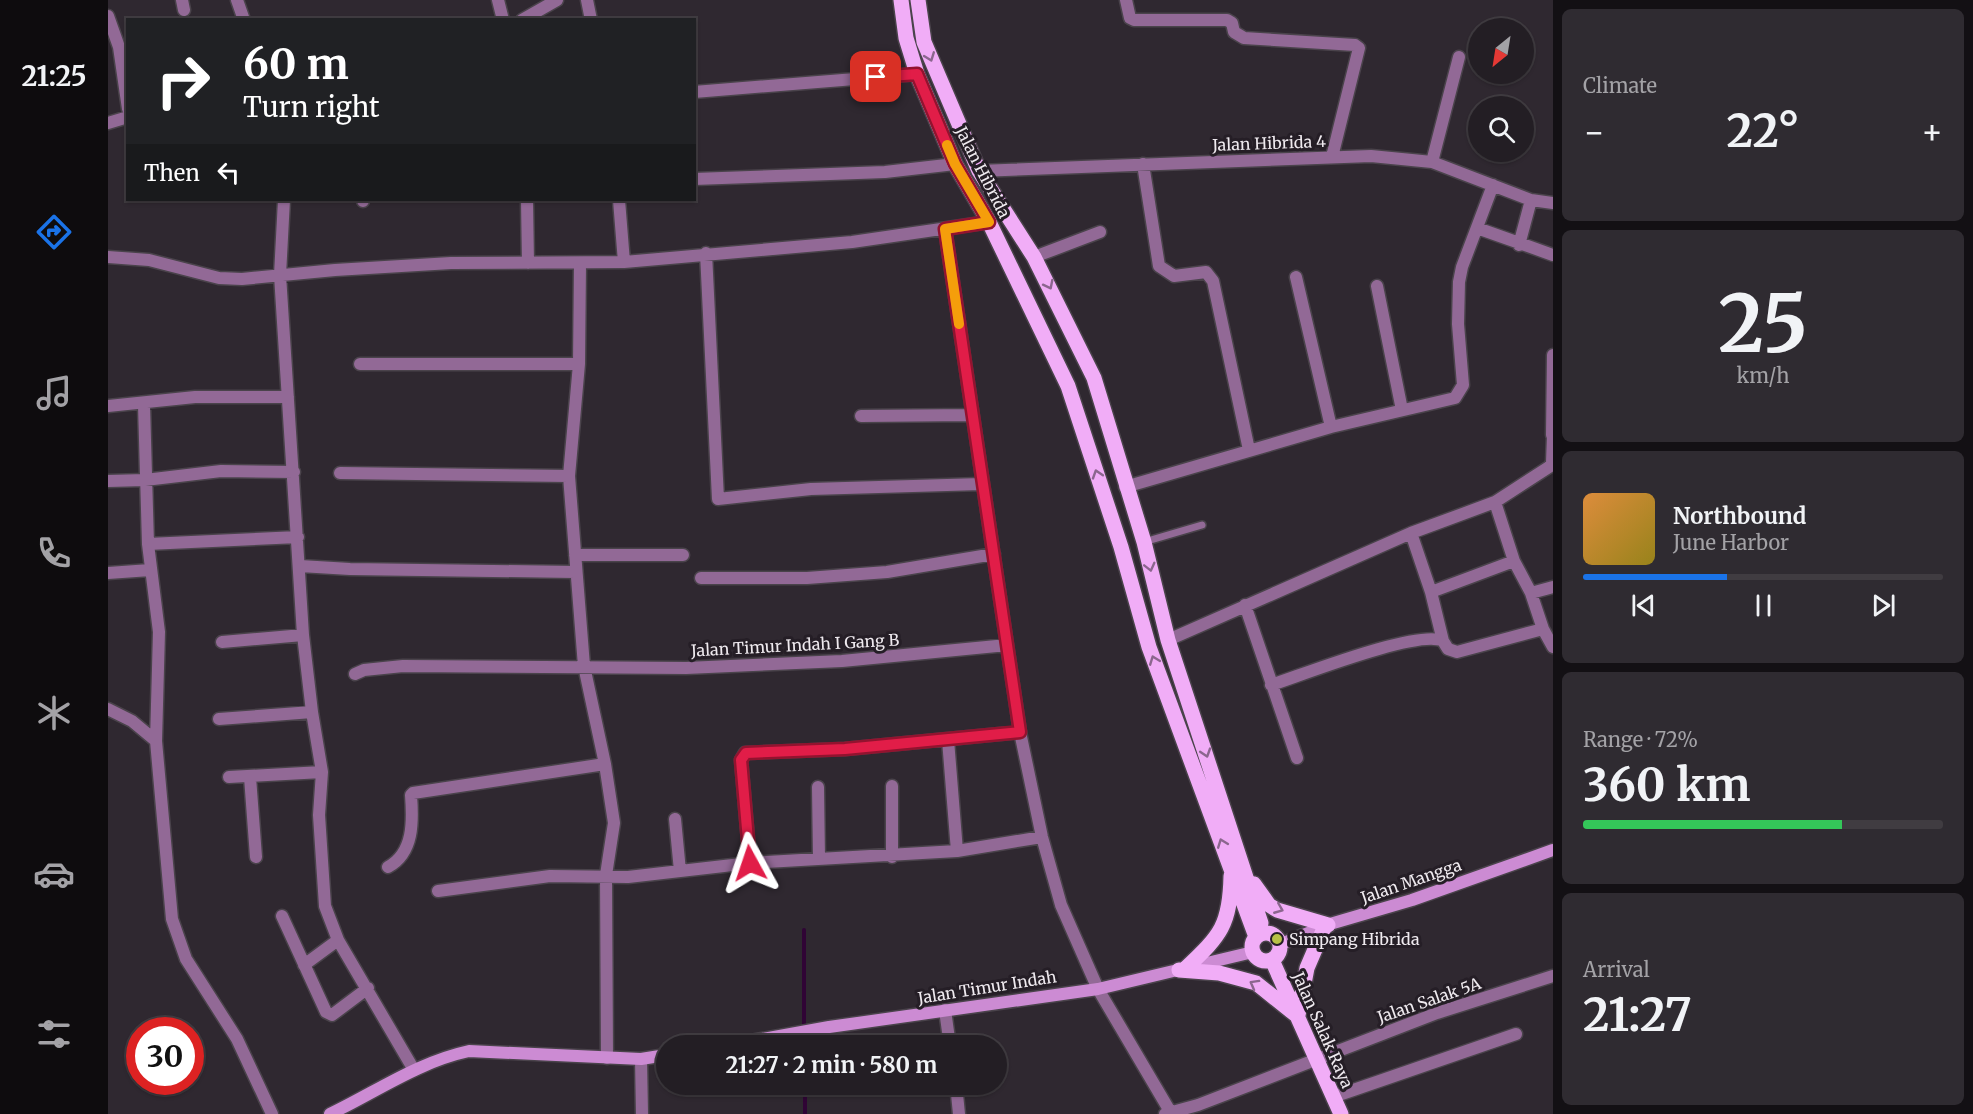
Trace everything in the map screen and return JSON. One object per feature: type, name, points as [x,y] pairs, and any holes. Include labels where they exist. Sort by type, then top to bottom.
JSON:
[{"type":"main road","name":"Jalan Hibrida","points":[[901,0],[906,38],[917,74],[955,164],[989,222],[1068,386],[1121,547],[1149,647],[1238,869]]},
{"type":"main road","points":[[918,0],[924,42],[979,171],[1034,257],[1094,378],[1125,487],[1144,543],[1168,639],[1238,869],[1261,960],[1272,960],[1279,954],[1281,945],[1273,934],[1258,941]]},
{"type":"main road","points":[[1068,386],[1094,378]]},
{"type":"main road","points":[[1183,969],[1219,973],[1256,983],[1299,1017],[1307,968],[1327,926],[1269,905],[1238,869]]},
{"type":"main road","points":[[1183,969],[1219,935],[1229,911],[1238,869]]},
{"type":"main road","name":"Jalan Salak Raya","points":[[1272,960],[1341,1114]]},
{"type":"street","points":[[237,0],[243,18]]},
{"type":"street","points":[[498,0],[502,18]]},
{"type":"street","points":[[525,18],[556,0]]},
{"type":"street","points":[[587,0],[591,18]]},
{"type":"street","points":[[1126,0],[1130,18],[1134,20],[1227,20],[1232,23],[1234,32],[1244,38],[1355,45],[1359,48],[1332,157]]},
{"type":"street","points":[[108,16],[119,47],[126,95]]},
{"type":"street","points":[[1432,162],[1459,57]]},
{"type":"street","points":[[696,92],[917,74]]},
{"type":"street","points":[[108,123],[126,118]]},
{"type":"street","name":"Jalan Hibrida 4","points":[[979,171],[1371,156],[1432,162],[1531,200],[1553,203]]},
{"type":"street","points":[[696,179],[885,171],[955,164]]},
{"type":"street","points":[[1143,164],[1159,266],[1174,276],[1206,272],[1213,281],[1249,450]]},
{"type":"street","points":[[1125,487],[1331,427],[1450,400],[1459,394],[1464,385],[1458,294],[1462,267],[1493,185]]},
{"type":"street","points":[[1520,244],[1531,200]]},
{"type":"street","points":[[284,201],[280,275],[303,634],[322,772],[319,815],[321,878],[327,914],[338,940],[414,1070]]},
{"type":"street","points":[[527,201],[528,263]]},
{"type":"street","points":[[619,201],[624,262]]},
{"type":"street","points":[[108,257],[149,260],[219,278],[451,263],[580,264],[852,242],[989,222]]},
{"type":"street","points":[[1477,228],[1553,255]]},
{"type":"street","points":[[945,229],[981,484],[994,554],[1020,732],[1042,837],[1061,905],[1098,989],[1168,1113]]},
{"type":"street","points":[[1034,257],[1100,232]]},
{"type":"street","points":[[706,253],[718,499],[811,489],[981,484]]},
{"type":"street","points":[[580,264],[579,363],[569,476],[584,666],[605,764],[614,823],[606,876],[607,1058]]},
{"type":"street","points":[[1296,278],[1331,427]]},
{"type":"street","points":[[1377,286],[1402,410]]},
{"type":"street","points":[[1168,639],[1410,533],[1495,502],[1549,467],[1552,463],[1553,356]]},
{"type":"street","points":[[360,364],[579,363]]},
{"type":"street","points":[[108,406],[144,405],[195,398],[288,397]]},
{"type":"street","points":[[144,405],[148,544],[159,632],[156,741],[172,919],[186,959],[237,1039],[272,1114]]},
{"type":"street","points":[[861,416],[971,415]]},
{"type":"street","points":[[108,481],[145,480],[221,471],[294,472]]},
{"type":"street","points":[[340,473],[569,476]]},
{"type":"street","points":[[1495,502],[1514,561],[1531,593],[1543,629],[1553,647]]},
{"type":"street","points":[[1410,533],[1431,592],[1443,641],[1448,648],[1457,652],[1543,629]]},
{"type":"street","points":[[148,544],[298,537]]},
{"type":"street","points":[[701,578],[807,579],[887,572],[994,554]]},
{"type":"street","points":[[575,555],[683,555]]},
{"type":"street","points":[[1431,592],[1514,561]]},
{"type":"street","points":[[300,566],[350,570],[575,572]]},
{"type":"street","points":[[108,573],[150,570]]},
{"type":"street","points":[[1531,593],[1553,586]]},
{"type":"street","points":[[1245,605],[1297,758]]},
{"type":"street","points":[[222,642],[303,634]]},
{"type":"street","points":[[1271,686],[1400,643],[1425,638],[1436,638],[1443,641]]},
{"type":"street","name":"Jalan Timur Indah I Gang B","points":[[355,674],[364,670],[403,666],[686,668],[842,661],[1007,645]]},
{"type":"street","points":[[108,709],[132,721],[156,741]]},
{"type":"street","points":[[219,719],[312,712]]},
{"type":"street","points":[[750,863],[741,760],[746,753],[845,749],[1020,732]]},
{"type":"street","points":[[948,740],[957,851]]},
{"type":"street","points":[[388,867],[402,854],[413,830],[411,795],[413,793],[605,764]]},
{"type":"street","points":[[229,777],[322,772]]},
{"type":"street","points":[[250,777],[256,857]]},
{"type":"street","points":[[892,786],[892,856]]},
{"type":"street","points":[[818,787],[819,859]]},
{"type":"street","points":[[675,819],[681,871]]},
{"type":"street","points":[[438,891],[550,876],[648,875],[750,863],[957,851],[1042,837]]},
{"type":"street","name":"Jalan Mangga","points":[[1281,945],[1327,926],[1412,900],[1553,850]]},
{"type":"street","points":[[282,916],[322,1008],[329,1014],[332,1015],[368,988]]},
{"type":"street","points":[[304,965],[338,940]]},
{"type":"street","name":"Jalan Timur Indah","points":[[786,1035],[1098,989],[1183,969],[1258,941]]},
{"type":"street","name":"Jalan Salak 5A","points":[[1168,1113],[1199,1109],[1317,1058],[1437,1013],[1553,976]]},
{"type":"street","points":[[945,1010],[948,1035]]},
{"type":"street","points":[[1334,1097],[1516,1034]]},
{"type":"street","points":[[335,1113],[414,1070],[446,1056],[469,1051],[607,1058],[641,1059],[656,1057]]},
{"type":"street","points":[[641,1059],[642,1114]]},
{"type":"street","points":[[957,1095],[959,1114]]},
{"type":"lane","points":[[1144,543],[1202,525]]},
{"type":"waterway","points":[[804,930],[804,1035]]},
{"type":"waterway","points":[[805,1095],[805,1114]]},
{"type":"slow traffic","points":[[947,145],[955,164],[989,222],[945,229],[959,324]]},
{"type":"place","name":"Simpang Hibrida","points":[[1277,939]]},
{"type":"route","points":[[750,863],[741,760],[746,753],[845,749],[1020,732],[994,554],[981,484],[945,229],[989,222],[955,164],[917,74],[876,77]]}]
